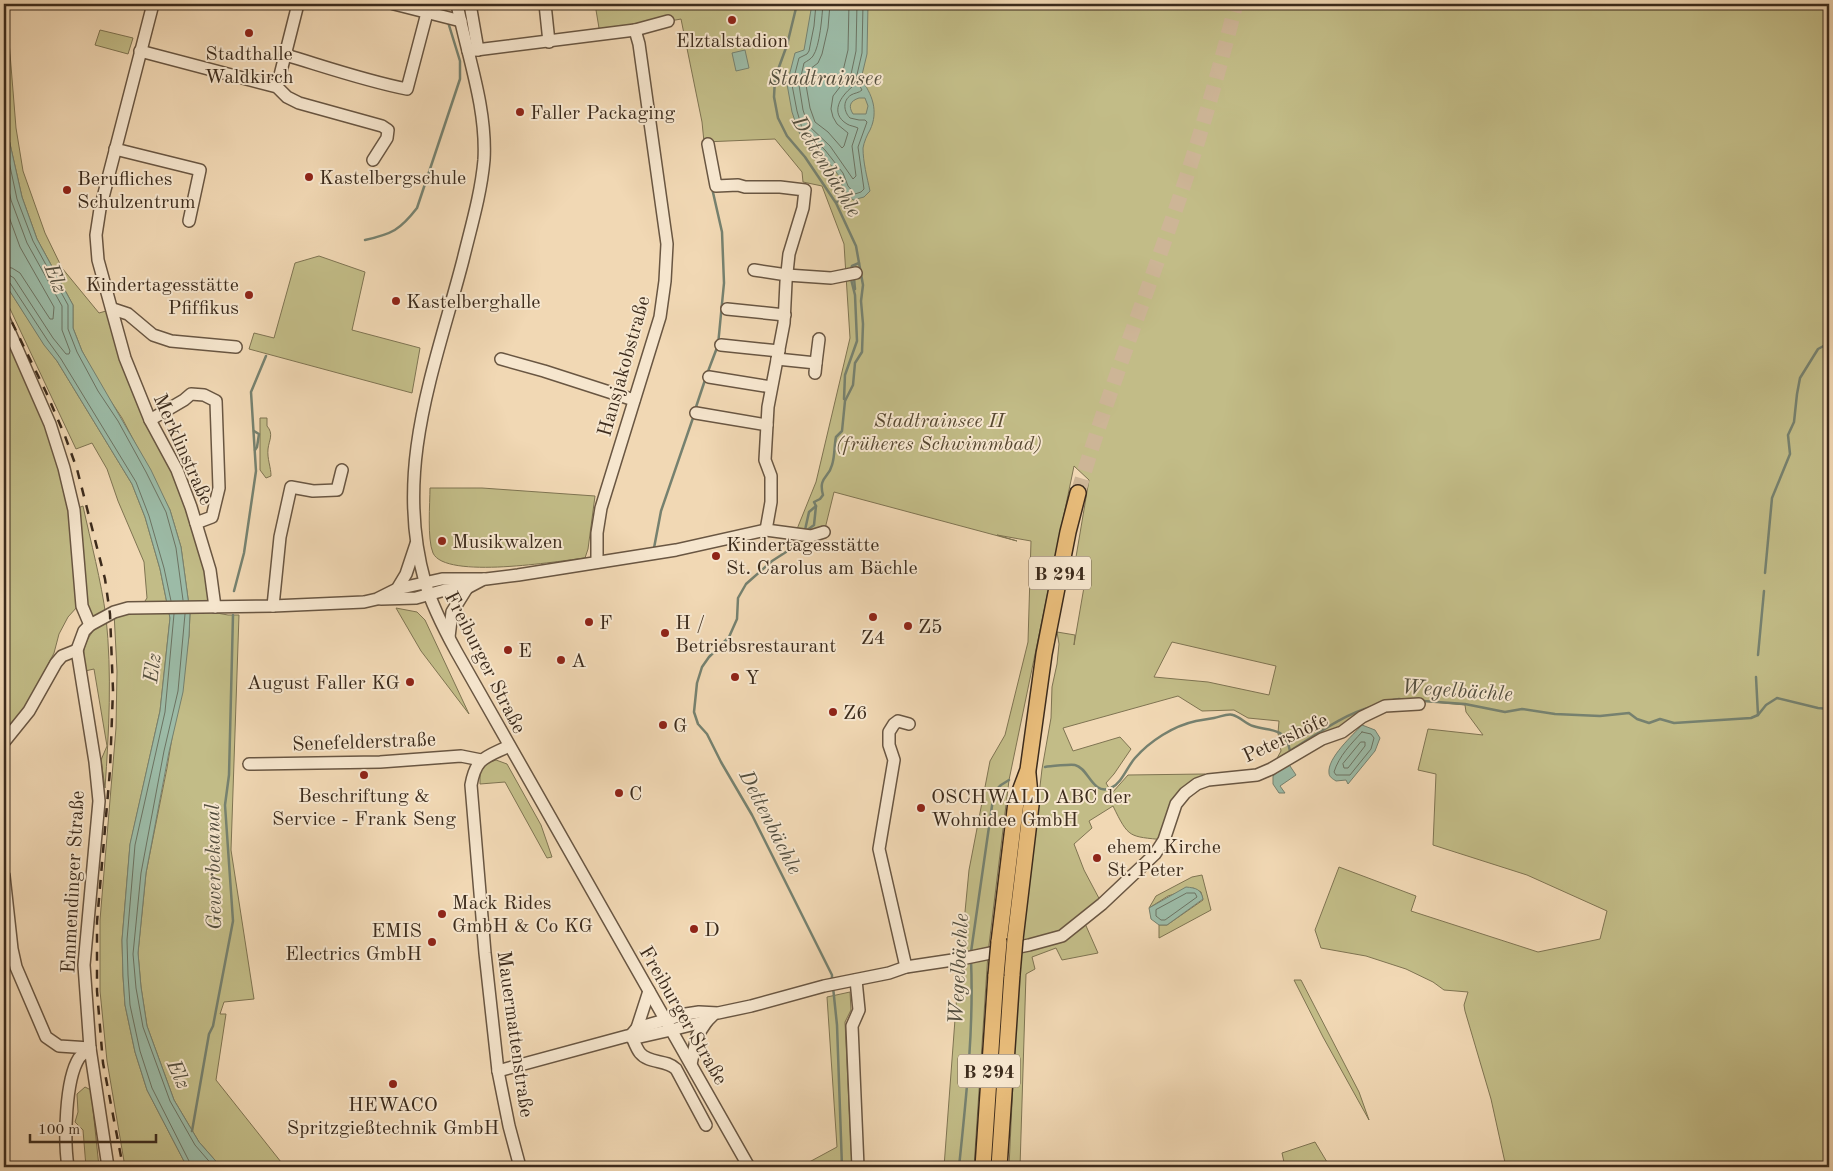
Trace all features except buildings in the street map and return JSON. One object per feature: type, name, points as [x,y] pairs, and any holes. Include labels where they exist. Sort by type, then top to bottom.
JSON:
[{"type":"highway","name":"B 294","points":[[983,1167],[996,975],[1016,802],[1028,770],[1044,654],[1068,532],[1078,493]]},
{"type":"highway","name":"B 294","points":[[999,1167],[1015,939],[1031,805],[1028,770]]},
{"type":"street","name":"Merklinstraße","points":[[153,4],[100,209],[96,235],[98,260],[125,358],[150,420],[177,470],[196,523],[210,570],[211,607]]},
{"type":"street","points":[[277,87],[298,4]]},
{"type":"street","points":[[394,4],[456,20]]},
{"type":"street","name":"Freiburger Straße","points":[[457,4],[456,20],[473,50]]},
{"type":"street","name":"Freiburger Straße","points":[[470,4],[473,50],[484,138],[484,161],[475,212],[427,394],[418,438],[412,501],[416,542],[425,582],[448,637],[749,1167]]},
{"type":"street","points":[[545,4],[549,42]]},
{"type":"street","points":[[286,56],[378,83],[407,89],[432,14]]},
{"type":"street","points":[[473,50],[635,30],[668,21]]},
{"type":"street","name":"Hansjakobstraße","points":[[597,562],[601,508],[660,317],[665,281],[667,244],[639,44],[635,30]]},
{"type":"street","points":[[140,51],[277,87],[287,97],[299,104],[377,125],[388,130],[387,138],[373,160]]},
{"type":"street","points":[[708,144],[716,186],[738,184],[745,187],[780,187],[805,190],[789,254],[785,315],[771,387],[765,460],[771,476],[771,502],[766,530]]},
{"type":"street","points":[[115,149],[200,170],[189,221]]},
{"type":"street","points":[[754,270],[787,275],[830,278],[856,274]]},
{"type":"street","points":[[112,309],[128,314],[154,335],[171,340],[236,346]]},
{"type":"street","points":[[728,309],[785,315]]},
{"type":"street","points":[[4,319],[50,424],[64,468],[74,510],[82,606],[90,625]]},
{"type":"street","points":[[721,345],[778,355],[815,368],[819,339]]},
{"type":"street","points":[[501,359],[634,400]]},
{"type":"street","points":[[709,377],[771,387]]},
{"type":"street","points":[[150,420],[191,394],[204,394],[216,401],[219,488],[212,518],[196,523]]},
{"type":"street","points":[[696,413],[767,425]]},
{"type":"street","points":[[274,606],[280,537],[291,487],[313,491],[337,490],[342,470]]},
{"type":"street","points":[[377,599],[397,589],[425,582],[461,578],[486,579],[674,550],[766,530],[811,536],[824,532]]},
{"type":"street","points":[[397,589],[406,574],[416,542]]},
{"type":"street","points":[[4,742],[29,711],[56,663],[62,656],[77,650],[84,631],[90,625],[114,612],[128,608],[144,607],[337,604],[377,599],[416,598],[467,588],[486,579]]},
{"type":"street","points":[[448,637],[452,612],[467,588]]},
{"type":"street","name":"Emmendinger Straße","points":[[77,650],[95,762],[99,801],[84,965],[90,1048],[108,1167]]},
{"type":"street","name":"Petershöfe","points":[[711,1017],[824,986],[889,973],[906,967],[966,958],[1062,936],[1102,904],[1155,854],[1164,840],[1176,804],[1197,784],[1208,780],[1257,775],[1271,769],[1322,739],[1342,732],[1362,717],[1385,706],[1420,704]]},
{"type":"street","points":[[906,967],[879,849],[894,760],[889,745],[889,732],[898,721],[909,724]]},
{"type":"street","points":[[481,760],[509,746]]},
{"type":"street","name":"Senefelderstraße","points":[[249,764],[380,762],[461,756],[481,760]]},
{"type":"street","name":"Mauermattenstraße","points":[[481,760],[475,766],[471,785],[485,949],[498,1071],[509,1126],[520,1167]]},
{"type":"street","points":[[4,876],[12,949],[16,967],[46,1037],[59,1046],[90,1048]]},
{"type":"street","points":[[856,980],[859,1010],[852,1026],[858,1167]]},
{"type":"street","points":[[649,991],[634,1032],[641,1054],[649,1059],[671,1064],[706,1125]]},
{"type":"street","points":[[498,1071],[634,1032],[665,1020],[699,1012],[711,1017]]},
{"type":"street","points":[[634,1032],[640,1037],[671,1030],[711,1017]]},
{"type":"street","points":[[691,1064],[696,1036],[711,1017]]},
{"type":"street","points":[[68,1167],[67,1112],[73,1071],[80,1057],[90,1048]]},
{"type":"green space","points":[[4,4],[6,4],[16,128],[23,171],[45,233],[62,268],[99,313],[113,309],[125,358],[201,540],[211,612],[239,615],[231,850],[254,999],[224,1002],[220,1014],[226,1014],[216,1080],[285,1167],[221,1167],[199,1142],[174,1100],[147,1026],[138,953],[146,873],[167,768],[189,636],[190,613],[181,547],[170,510],[122,418],[102,388],[82,351],[73,328],[73,305],[37,239],[22,197],[6,126],[4,104]]},
{"type":"green space","name":"Stadtrainsee II (früheres Schwimmbad)","points":[[595,4],[1829,4],[1829,1167],[1506,1167],[1491,1099],[1465,1011],[1464,1005],[1468,992],[1444,990],[1433,982],[1406,969],[1366,956],[1321,948],[1315,930],[1339,867],[1416,896],[1411,911],[1538,952],[1600,939],[1607,911],[1527,875],[1433,845],[1436,774],[1418,770],[1428,729],[1483,735],[1466,712],[1465,705],[1423,701],[1391,704],[1271,769],[1281,751],[1278,733],[1279,721],[1248,718],[1234,710],[1202,711],[1178,696],[1063,728],[1073,751],[1120,737],[1131,749],[1106,783],[1112,793],[1128,775],[1205,774],[1208,780],[1185,793],[1164,840],[1144,838],[1131,834],[1123,825],[1113,806],[1089,821],[1092,828],[1074,844],[1084,870],[1102,904],[1083,919],[1098,953],[1062,960],[1056,948],[1032,957],[1035,969],[1026,974],[1020,1167],[1009,1167],[1018,976],[1042,769],[1051,718],[1052,687],[1059,644],[1057,632],[1075,635],[1074,645],[1088,564],[1076,557],[1089,480],[1074,466],[1009,780],[988,953],[974,1167],[944,1167],[956,1006],[969,870],[990,761],[1005,735],[1028,642],[1031,541],[997,535],[1017,541],[834,492],[823,537],[795,534],[816,482],[850,338],[844,244],[822,186],[803,182],[802,172],[775,139],[704,142],[702,122],[681,19],[600,34]],"holes":[[[1172,642],[1276,666],[1269,695],[1208,682],[1154,677]]]},
{"type":"green space","points":[[100,30],[133,38],[128,54],[95,45]]},
{"type":"green space","points":[[319,256],[365,272],[352,330],[420,348],[412,393],[249,349],[254,333],[274,338],[295,263]]},
{"type":"green space","points":[[4,282],[57,361],[132,484],[145,517],[160,569],[170,618],[160,711],[130,845],[122,940],[123,976],[125,1005],[135,1052],[147,1090],[187,1167],[125,1167],[107,1061],[100,991],[100,920],[116,728],[117,671],[114,612],[141,607],[147,598],[144,562],[118,501],[107,469],[92,443],[76,449],[4,296]]},
{"type":"green space","points":[[4,319],[64,468],[82,606],[77,607],[68,617],[59,634],[54,653],[22,715],[4,736]]},
{"type":"green space","points":[[260,418],[267,418],[267,426],[271,434],[268,453],[271,476],[266,478],[260,470]]},
{"type":"green space","points":[[430,488],[482,488],[595,496],[588,549],[585,558],[504,567],[458,566],[442,561],[433,553],[431,547],[429,530]]},
{"type":"green space","points":[[83,506],[101,589],[108,638],[109,702],[108,745],[105,788],[101,760],[107,746],[94,669],[85,671],[84,663],[85,646],[98,625],[86,608],[78,508]]},
{"type":"green space","points":[[396,608],[417,612],[425,620],[469,714],[421,651]]},
{"type":"green space","points":[[496,760],[507,764],[541,825],[552,857],[547,858],[505,782],[480,784],[480,769],[485,764]]},
{"type":"green space","points":[[1202,875],[1211,910],[1159,938],[1159,925],[1167,925],[1203,900],[1201,892],[1193,888],[1168,896],[1149,908],[1156,896],[1192,877]]},
{"type":"green space","points":[[1294,980],[1301,980],[1359,1092],[1369,1120],[1323,1037]]},
{"type":"green space","points":[[850,992],[851,1010],[845,1022],[852,1167],[800,1167],[837,1147],[827,997]]},
{"type":"green space","points":[[85,1087],[91,1090],[99,1167],[86,1167],[83,1130],[75,1122],[78,1112],[77,1094]]},
{"type":"green space","points":[[1315,1142],[1330,1167],[1285,1167],[1282,1153]]},
{"type":"water","name":"Stadtrainsee","points":[[812,4],[868,4],[867,54],[861,79],[871,97],[874,116],[863,148],[864,164],[870,191],[864,197],[853,200],[843,189],[839,176],[822,153],[800,134],[798,130],[792,112],[787,84],[795,53],[804,50]],"holes":[[[859,98],[865,98],[868,106],[866,114],[853,114],[850,106],[852,102]]]},
{"type":"water","points":[[745,50],[749,68],[736,71],[732,53]]},
{"type":"water","name":"Elz","points":[[4,104],[6,126],[22,197],[37,239],[73,305],[73,328],[82,351],[151,470],[170,510],[181,547],[190,613],[189,636],[183,692],[169,752],[146,873],[138,953],[147,1026],[174,1100],[199,1142],[221,1167],[187,1167],[147,1090],[135,1052],[125,1005],[122,940],[130,844],[160,711],[170,618],[160,569],[145,517],[132,484],[57,361],[44,345],[4,282]]},
{"type":"water","points":[[1362,725],[1375,730],[1380,738],[1375,751],[1348,784],[1346,780],[1336,781],[1329,774],[1329,767],[1341,747]]},
{"type":"water","points":[[1288,763],[1296,775],[1280,786],[1285,793],[1279,793],[1273,784],[1273,776]]},
{"type":"water","points":[[1186,887],[1197,890],[1201,893],[1203,899],[1167,925],[1159,925],[1151,919],[1149,908]]},
{"type":"waterway","name":"Gewerbekanal","points":[[443,4],[446,14]]},
{"type":"waterway","name":"Dettenbächle","points":[[797,4],[787,45],[775,78],[774,97],[778,118],[787,136],[805,157],[836,203],[856,246],[863,285],[861,301],[863,324],[862,352],[855,363],[853,385],[845,401],[842,431],[836,437],[831,469],[822,485],[823,495],[814,502],[816,506],[814,525],[806,531]]},
{"type":"waterway","name":"Gewerbekanal","points":[[365,240],[382,236],[395,230],[417,208],[460,79],[460,61],[448,22]]},
{"type":"waterway","points":[[707,374],[718,345],[724,283],[722,232],[712,188]]},
{"type":"waterway","points":[[837,202],[847,193]]},
{"type":"waterway","points":[[851,269],[852,266],[859,263]]},
{"type":"waterway","points":[[854,278],[855,289]]},
{"type":"waterway","name":"Dettenbächle","points":[[844,399],[845,375],[857,341],[855,295],[851,279]]},
{"type":"waterway","points":[[1765,573],[1772,498],[1790,454],[1788,435],[1794,422],[1800,378],[1818,349],[1829,343]]},
{"type":"waterway","name":"Gewerbekanal","points":[[234,591],[244,553],[256,471],[251,392],[266,356]]},
{"type":"waterway","points":[[695,410],[705,380]]},
{"type":"waterway","points":[[654,548],[661,511],[694,415]]},
{"type":"waterway","name":"Gewerbekanal","points":[[254,431],[259,434],[255,450]]},
{"type":"waterway","name":"Dettenbächle","points":[[805,530],[809,512],[816,506]]},
{"type":"waterway","name":"Dettenbächle","points":[[798,538],[786,552],[772,561],[746,584],[738,598],[737,619],[729,637],[702,667],[697,683],[694,712],[698,724],[707,734],[752,815],[832,975],[832,981]]},
{"type":"waterway","points":[[1758,655],[1764,591]]},
{"type":"waterway","name":"Gewerbekanal","points":[[192,1131],[209,1034],[213,1026],[233,921],[225,805],[229,775],[233,615]]},
{"type":"waterway","points":[[1756,677],[1758,715]]},
{"type":"waterway","name":"Wegelbächle","points":[[1423,701],[1465,704],[1505,712],[1522,709],[1555,714],[1600,716],[1629,713],[1637,719],[1649,723],[1660,719],[1674,723],[1751,718],[1758,715],[1766,705],[1777,698],[1829,709]]},
{"type":"waterway","name":"Wegelbächle","points":[[1393,700],[1407,700]]},
{"type":"waterway","name":"Wegelbächle","points":[[1045,767],[1075,765],[1080,767],[1099,788],[1111,788],[1121,779],[1135,758],[1148,746],[1162,735],[1187,723],[1233,715],[1250,725],[1281,734],[1285,737],[1290,751],[1339,720],[1371,707]]},
{"type":"waterway","name":"Wegelbächle","points":[[971,952],[994,792],[1009,780]]},
{"type":"waterway","name":"Wegelbächle","points":[[959,1167],[967,1090],[972,986],[971,960]]},
{"type":"waterway","name":"Dettenbächle","points":[[833,987],[837,1025],[842,1167]]},
{"type":"tunnel","points":[[1078,493],[1112,387],[1191,162],[1236,4]]},
{"type":"railway","points":[[4,306],[46,392],[77,469],[105,579],[110,614],[113,690],[110,770],[97,922],[97,991],[103,1063],[123,1167]]},
{"type":"place","name":"Elztalstadion","points":[[732,20]]},
{"type":"place","name":"Stadthalle Waldkirch","points":[[249,33]]},
{"type":"place","name":"Faller Packaging","points":[[520,112]]},
{"type":"place","name":"Kastelbergschule","points":[[309,177]]},
{"type":"place","name":"Berufliches Schulzentrum","points":[[67,190]]},
{"type":"place","name":"Kindertagesstätte Pfiffikus","points":[[249,295]]},
{"type":"place","name":"Kastelberghalle","points":[[396,301]]},
{"type":"place","name":"Musikwalzen","points":[[442,541]]},
{"type":"place","name":"Kindertagesstätte St. Carolus am Bächle","points":[[716,556]]},
{"type":"place","name":"Z4","points":[[873,617]]},
{"type":"place","name":"F","points":[[589,622]]},
{"type":"place","name":"Z5","points":[[908,626]]},
{"type":"place","name":"H / Betriebsrestaurant","points":[[665,633]]},
{"type":"place","name":"E","points":[[508,650]]},
{"type":"place","name":"A","points":[[561,660]]},
{"type":"place","name":"Y","points":[[735,677]]},
{"type":"place","name":"August Faller KG","points":[[410,682]]},
{"type":"place","name":"Z6","points":[[833,712]]},
{"type":"place","name":"G","points":[[663,725]]},
{"type":"place","name":"Beschriftung & Service - Frank Seng","points":[[364,775]]},
{"type":"place","name":"C","points":[[619,793]]},
{"type":"place","name":"OSCHWALD ABC der Wohnidee GmbH","points":[[921,808]]},
{"type":"place","name":"ehem. Kirche St. Peter","points":[[1097,858]]},
{"type":"place","name":"Mack Rides GmbH & Co KG","points":[[442,914]]},
{"type":"place","name":"D","points":[[694,929]]},
{"type":"place","name":"EMIS Electrics GmbH","points":[[432,942]]},
{"type":"place","name":"HEWACO Spritzgießtechnik GmbH","points":[[393,1084]]}]
